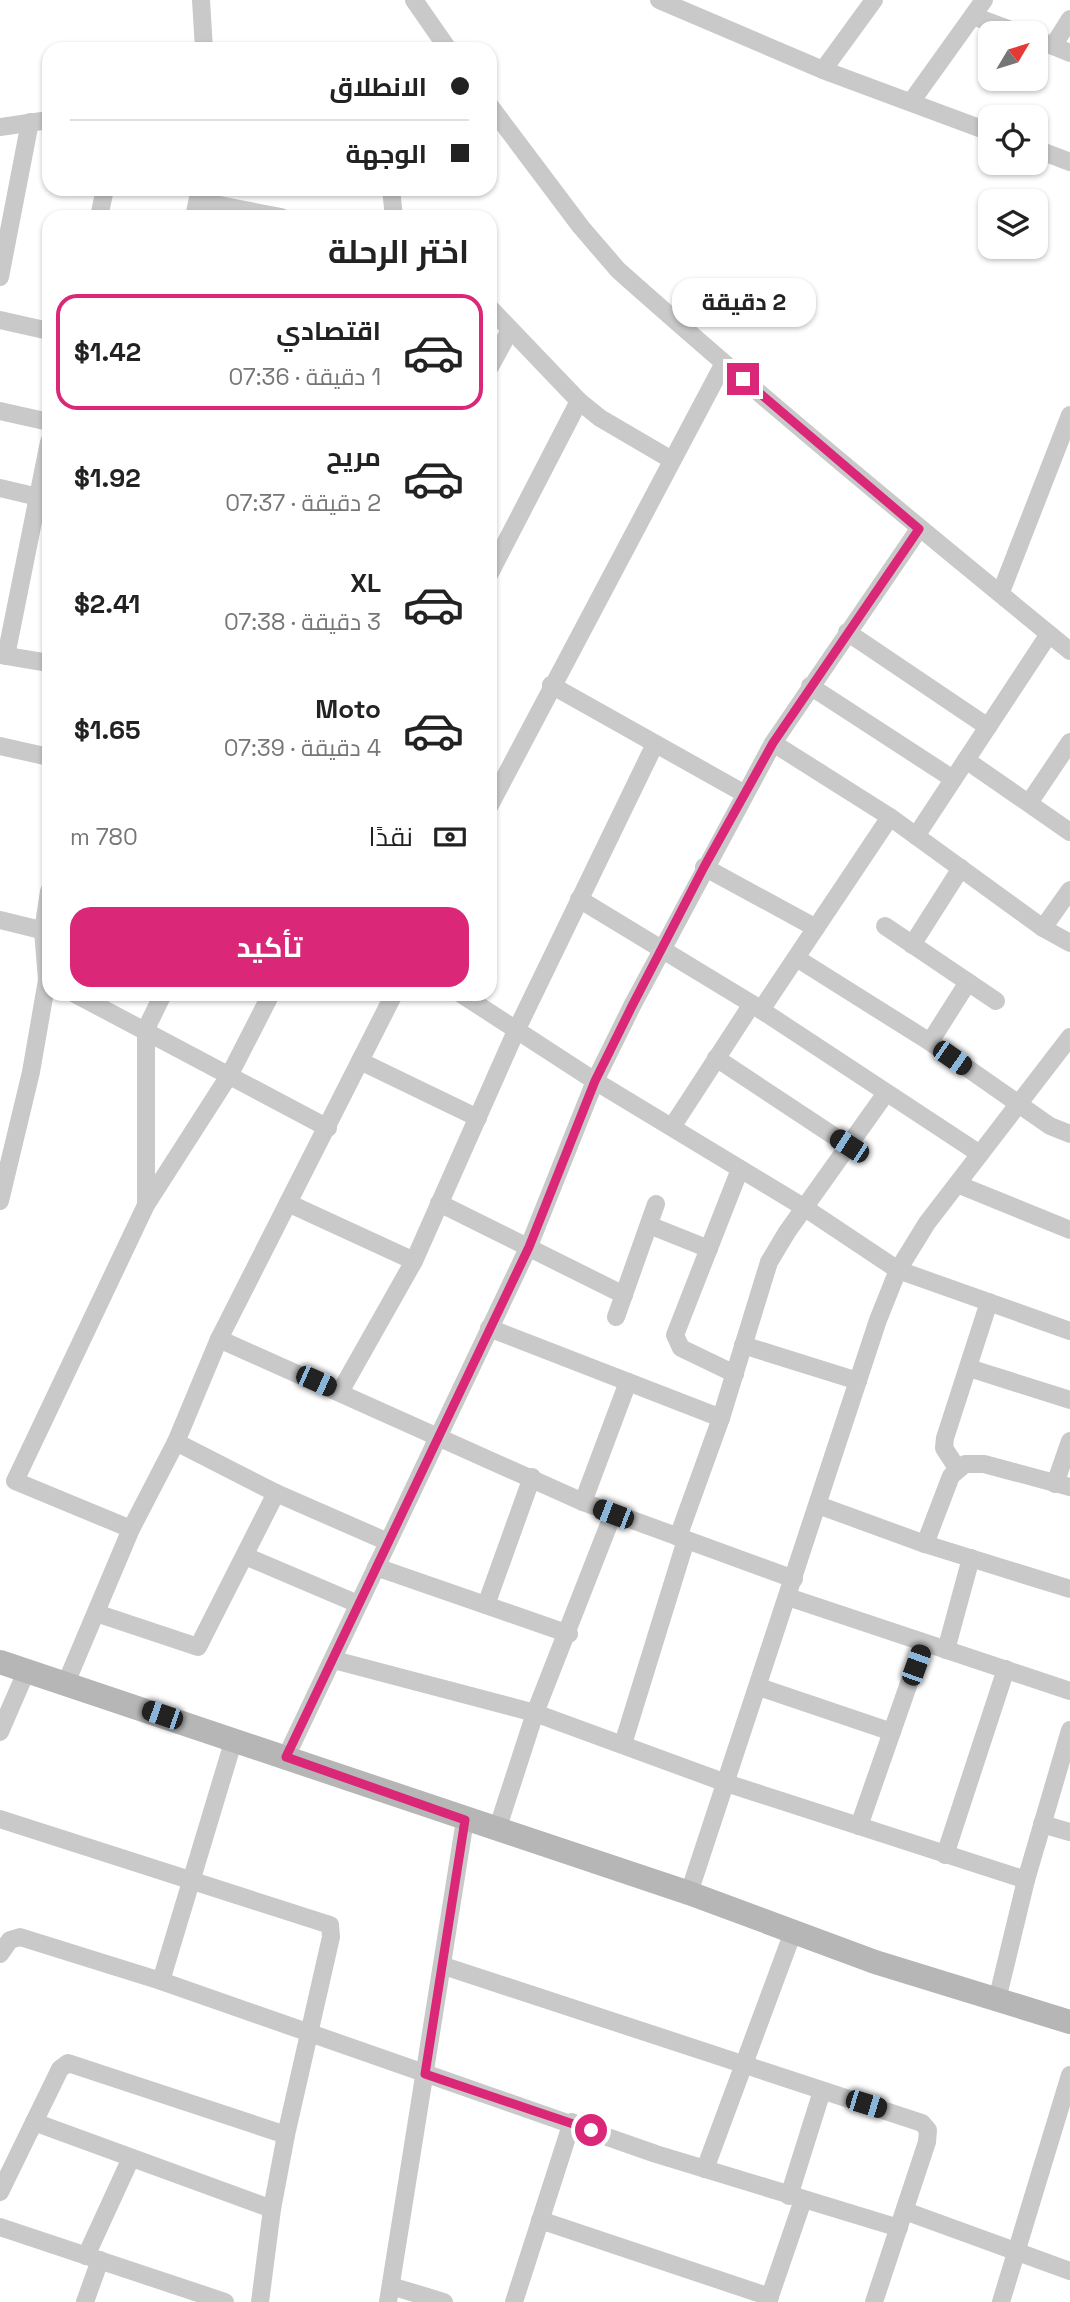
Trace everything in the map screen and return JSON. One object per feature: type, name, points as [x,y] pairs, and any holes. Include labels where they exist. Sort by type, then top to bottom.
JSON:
[{"type":"main road","points":[[0,1662],[689,1893],[793,1932],[1070,2022]]},
{"type":"street","points":[[201,0],[204,42]]},
{"type":"street","points":[[414,0],[443,42]]},
{"type":"street","points":[[659,0],[823,71],[978,127]]},
{"type":"street","points":[[823,71],[874,0]]},
{"type":"street","points":[[911,102],[984,0]]},
{"type":"street","points":[[973,16],[987,21]]},
{"type":"street","points":[[1048,39],[1070,19]]},
{"type":"street","points":[[1048,45],[1070,53]]},
{"type":"street","points":[[497,115],[600,251],[724,363],[919,529],[1001,592],[1070,651]]},
{"type":"street","points":[[0,127],[42,121]]},
{"type":"street","points":[[0,277],[30,122]]},
{"type":"street","points":[[1048,154],[1070,162]]},
{"type":"street","points":[[198,202],[242,210]]},
{"type":"street","points":[[497,316],[579,401],[600,418],[670,459]]},
{"type":"street","points":[[0,320],[42,329]]},
{"type":"street","points":[[497,354],[510,330]]},
{"type":"street","points":[[497,786],[670,459],[724,363]]},
{"type":"street","points":[[497,559],[579,401]]},
{"type":"street","points":[[0,411],[42,420]]},
{"type":"street","points":[[1001,592],[1070,415]]},
{"type":"street","points":[[42,477],[3,655],[42,662]]},
{"type":"street","points":[[0,488],[38,497]]},
{"type":"street","points":[[286,1757],[529,1247],[595,1081],[661,950],[773,743],[919,529]]},
{"type":"street","points":[[847,632],[988,727]]},
{"type":"street","points":[[916,836],[1049,634]]},
{"type":"street","points":[[551,685],[744,794]]},
{"type":"street","points":[[810,686],[953,779]]},
{"type":"street","points":[[1029,803],[1070,742]]},
{"type":"street","points":[[773,743],[890,817],[1044,928],[1070,943]]},
{"type":"street","points":[[340,1392],[414,1261],[516,1031],[654,744]]},
{"type":"street","points":[[0,746],[42,755]]},
{"type":"street","points":[[966,760],[1070,832]]},
{"type":"street","points":[[672,1127],[716,1058],[798,959],[890,817]]},
{"type":"street","points":[[704,867],[816,928]]},
{"type":"street","points":[[912,945],[961,868]]},
{"type":"street","points":[[1044,928],[1070,890]]},
{"type":"street","points":[[579,899],[757,1007],[980,1154]]},
{"type":"street","points":[[0,920],[42,930]]},
{"type":"street","points":[[885,926],[996,1001]]},
{"type":"street","points":[[798,959],[930,1042],[1050,1126],[1070,1134]]},
{"type":"street","points":[[930,1042],[968,982]]},
{"type":"street","points":[[0,1201],[4,1174],[31,1072],[44,1001]]},
{"type":"street","points":[[89,1001],[328,1128]]},
{"type":"street","points":[[146,1205],[146,1029],[160,1001]]},
{"type":"street","points":[[131,1529],[8,1477],[146,1205],[230,1074],[267,1001]]},
{"type":"street","points":[[66,1683],[131,1529],[176,1442],[219,1339],[390,1001]]},
{"type":"street","points":[[471,1001],[595,1081],[805,1208],[898,1270],[1070,1331]]},
{"type":"street","points":[[689,1893],[858,1381],[898,1270],[927,1223],[980,1154],[1019,1104],[1064,1055],[1070,1037]]},
{"type":"street","points":[[716,1058],[849,1146]]},
{"type":"street","points":[[360,1061],[478,1118]]},
{"type":"street","points":[[623,1744],[682,1539],[769,1262],[886,1093]]},
{"type":"street","points":[[735,1374],[681,1348],[676,1339],[676,1331],[740,1169]]},
{"type":"street","points":[[957,1184],[1070,1230]]},
{"type":"street","points":[[288,1203],[414,1261]]},
{"type":"street","points":[[439,1203],[624,1295]]},
{"type":"street","points":[[616,1317],[656,1205]]},
{"type":"street","points":[[649,1226],[709,1249]]},
{"type":"street","points":[[957,1468],[944,1448],[945,1438],[989,1302]]},
{"type":"street","points":[[489,1328],[722,1418]]},
{"type":"street","points":[[219,1339],[439,1435],[583,1502],[794,1579]]},
{"type":"street","points":[[743,1345],[858,1381]]},
{"type":"street","points":[[968,1368],[1070,1400]]},
{"type":"street","points":[[583,1502],[628,1382]]},
{"type":"street","points":[[925,1544],[957,1468],[975,1462],[1063,1485],[1070,1441]]},
{"type":"street","points":[[176,1442],[276,1493],[388,1542]]},
{"type":"street","points":[[486,1605],[531,1477]]},
{"type":"street","points":[[96,1613],[198,1647],[276,1493]]},
{"type":"street","points":[[818,1505],[925,1544],[1070,1589]]},
{"type":"street","points":[[497,1830],[535,1713],[569,1634],[613,1514]]},
{"type":"street","points":[[245,1556],[358,1604]]},
{"type":"street","points":[[946,1650],[971,1558]]},
{"type":"street","points":[[376,1567],[569,1634]]},
{"type":"street","points":[[788,1597],[1070,1690]]},
{"type":"street","points":[[859,1826],[923,1643]]},
{"type":"street","points":[[334,1660],[535,1713],[726,1783],[1026,1880]]},
{"type":"street","points":[[945,1855],[1006,1669]]},
{"type":"street","points":[[0,1732],[26,1672]]},
{"type":"street","points":[[759,1687],[892,1732]]},
{"type":"street","points":[[997,2000],[1026,1880],[1070,1730]]},
{"type":"street","points":[[161,1981],[234,1740]]},
{"type":"street","points":[[0,1819],[330,1925],[331,1937],[272,2209],[260,2302]]},
{"type":"street","points":[[444,2302],[389,2294],[444,1966],[465,1820]]},
{"type":"street","points":[[1042,1824],[1070,1832]]},
{"type":"street","points":[[705,2169],[741,2065],[793,1932]]},
{"type":"street","points":[[0,1954],[10,1940],[20,1937],[161,1981],[425,2074],[796,2198],[902,2220],[1070,2271]]},
{"type":"street","points":[[444,1966],[918,2121],[926,2126],[928,2141],[874,2302]]},
{"type":"street","points":[[0,2192],[60,2069],[73,2063],[286,2135]]},
{"type":"street","points":[[1001,2302],[1070,2075]]},
{"type":"street","points":[[540,2220],[769,2299],[822,2091]]},
{"type":"street","points":[[34,2122],[272,2209]]},
{"type":"street","points":[[514,2302],[572,2122]]},
{"type":"street","points":[[85,2302],[93,2258],[131,2158]]},
{"type":"street","points":[[0,2227],[225,2302]]},
{"type":"route","points":[[591,2130],[425,2074],[465,1820],[286,1757],[529,1247],[595,1081],[632,1006],[704,867],[773,743],[919,529],[743,379]]}]
